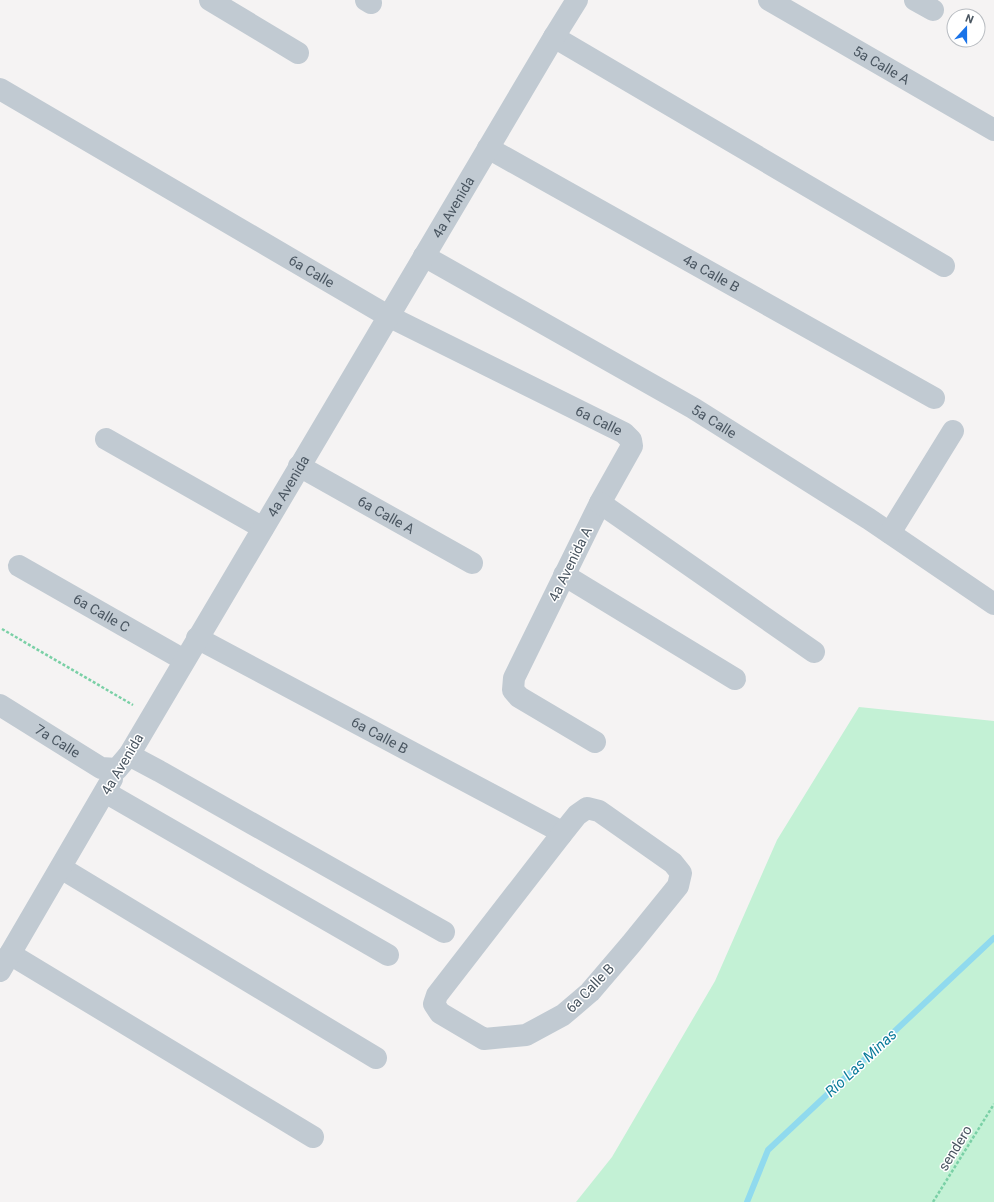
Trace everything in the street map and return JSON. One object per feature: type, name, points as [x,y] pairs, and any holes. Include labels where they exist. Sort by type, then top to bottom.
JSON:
[{"type":"street","points":[[210,0],[298,52]]},
{"type":"street","name":"4a Avenida","points":[[5,963],[105,792],[577,0]]},
{"type":"street","name":"5a Calle A","points":[[769,0],[994,130]]},
{"type":"street","points":[[915,0],[933,10]]},
{"type":"street","points":[[554,37],[944,266]]},
{"type":"street","name":"6a Calle","points":[[0,89],[388,316],[624,433],[631,440]]},
{"type":"street","name":"4a Calle B","points":[[488,148],[934,398]]},
{"type":"street","name":"5a Calle","points":[[424,256],[693,408],[890,533],[994,604]]},
{"type":"street","points":[[890,533],[953,430]]},
{"type":"street","points":[[106,439],[263,528]]},
{"type":"street","name":"4a Avenida A","points":[[595,742],[519,697],[513,690],[514,678],[600,503],[632,446],[631,440]]},
{"type":"street","name":"6a Calle A","points":[[299,466],[472,564]]},
{"type":"street","points":[[600,503],[814,652]]},
{"type":"street","name":"6a Calle C","points":[[19,566],[184,660]]},
{"type":"street","points":[[564,575],[735,679]]},
{"type":"street","name":"6a Calle B","points":[[197,638],[554,828],[561,835]]},
{"type":"street","name":"7a Calle","points":[[0,705],[100,768],[123,762]]},
{"type":"street","points":[[123,762],[159,771],[444,932]]},
{"type":"street","points":[[105,792],[388,955]]},
{"type":"street","name":"6a Calle B","points":[[587,808],[600,812],[673,863],[681,873],[678,886],[590,992],[563,1015],[526,1035],[484,1039],[440,1013],[434,1004],[437,995],[561,835],[577,814],[587,808]]},
{"type":"street","points":[[61,868],[376,1058]]},
{"type":"street","points":[[5,963],[313,1137]]},
{"type":"path","points":[[2,629],[151,716]]},
{"type":"path","name":"sendero","points":[[933,1202],[994,1104]]},
{"type":"green space","points":[[859,707],[994,721],[994,1202],[576,1202],[612,1157],[715,981],[777,840]]},
{"type":"waterway","name":"Río Las Minas","points":[[747,1202],[768,1150],[994,938]]}]
